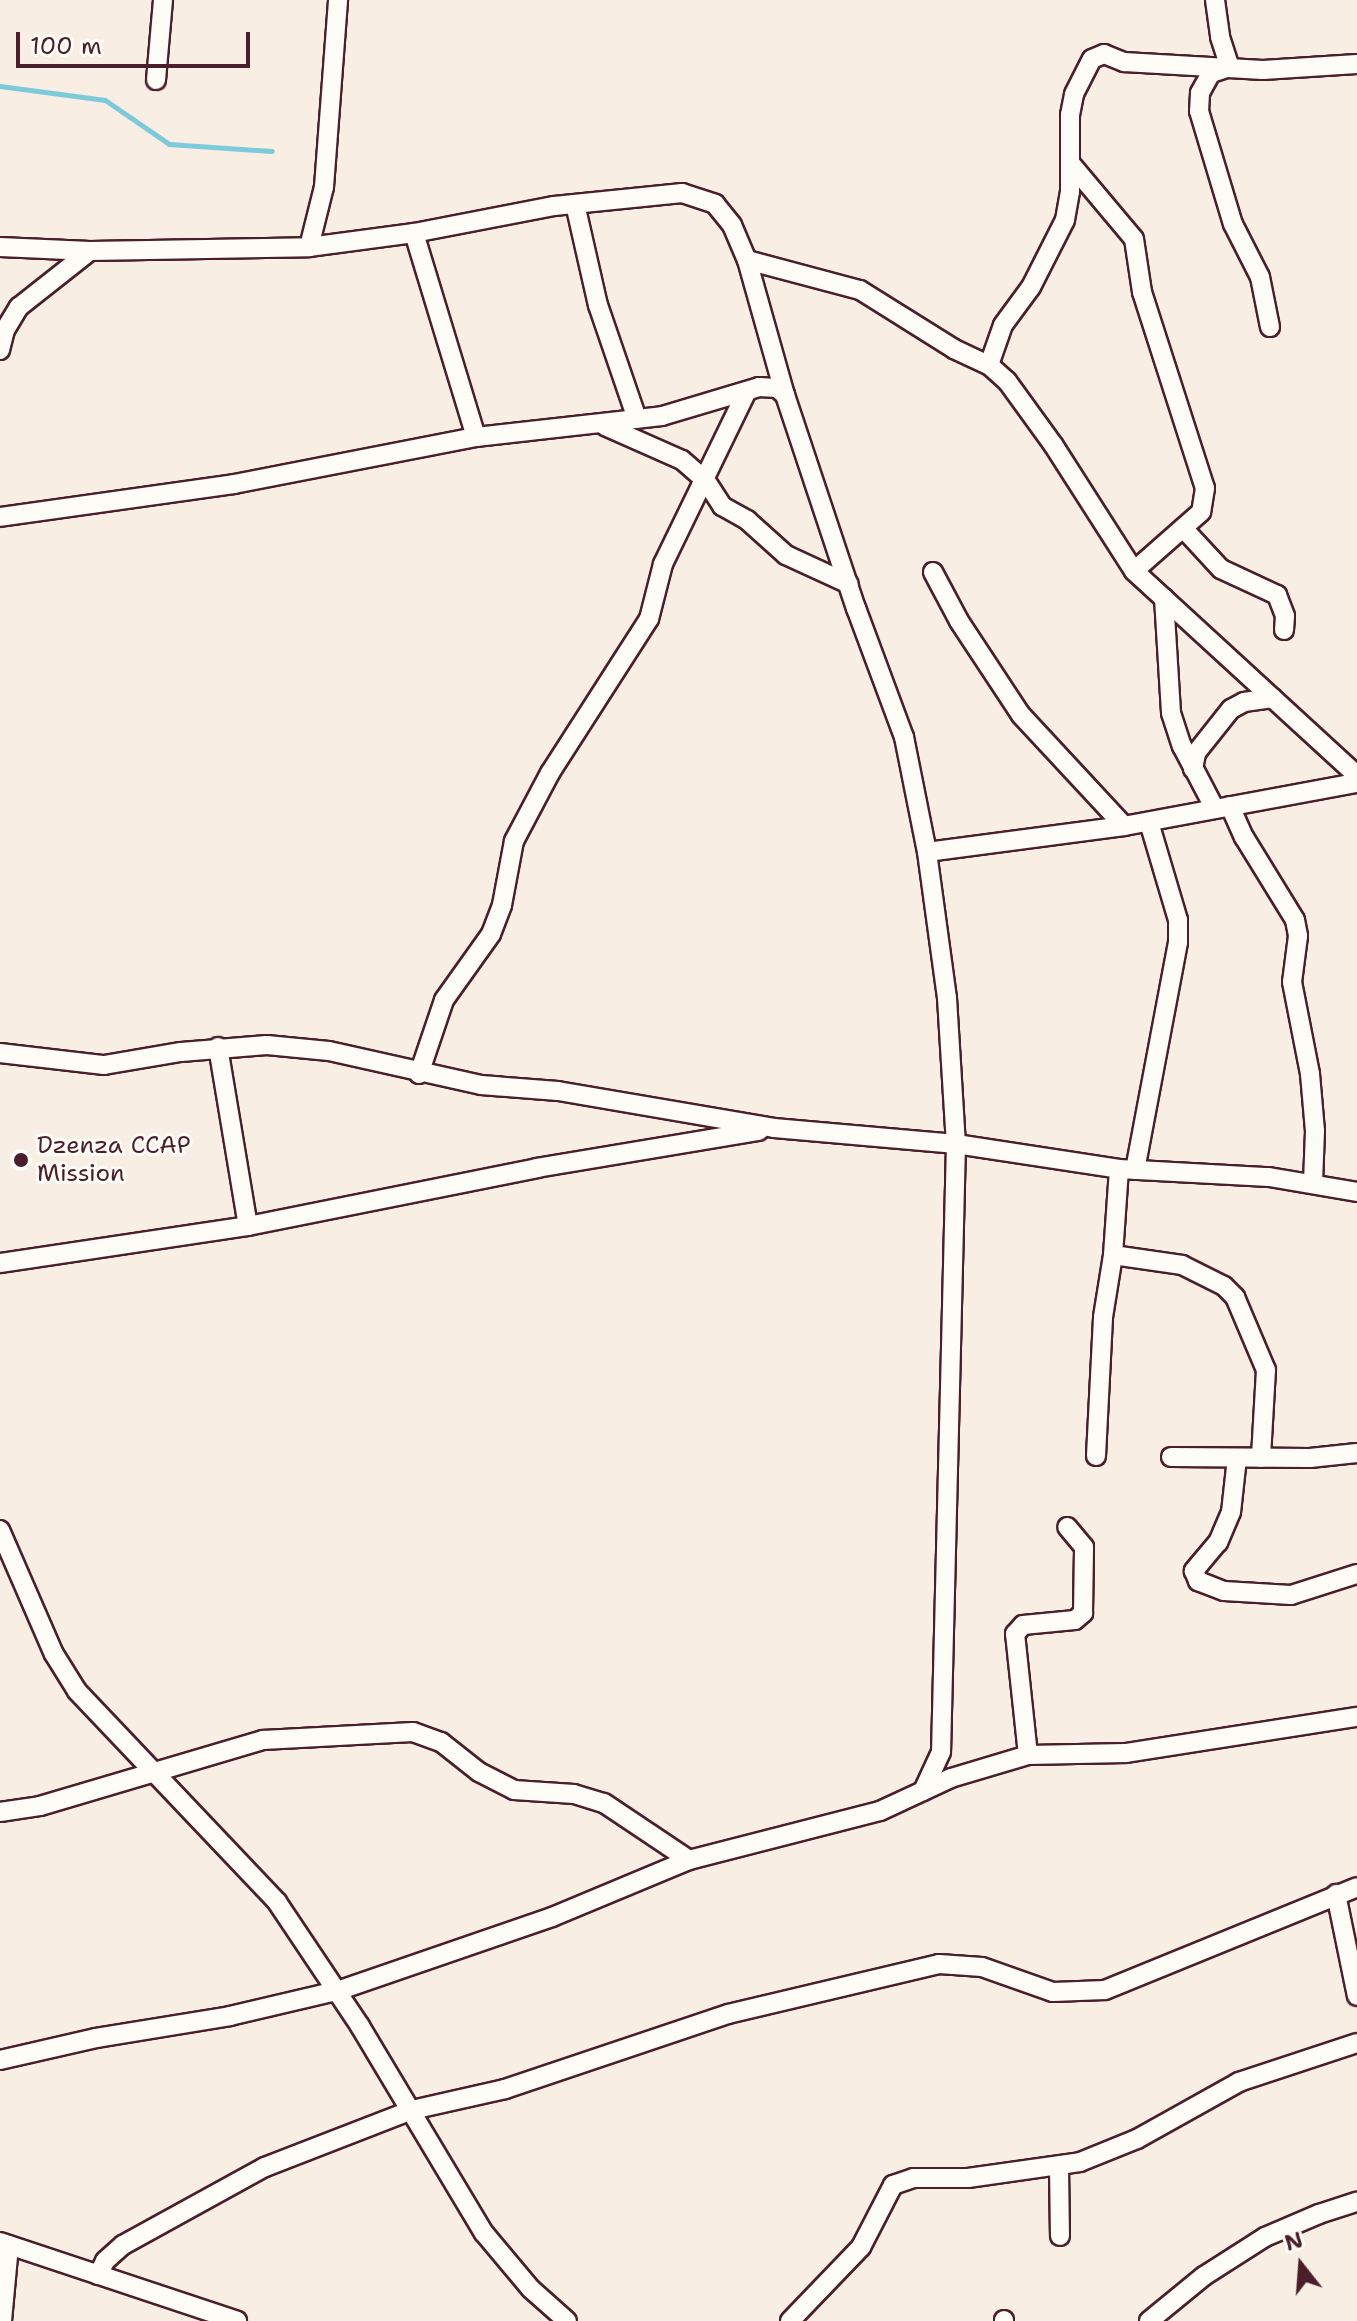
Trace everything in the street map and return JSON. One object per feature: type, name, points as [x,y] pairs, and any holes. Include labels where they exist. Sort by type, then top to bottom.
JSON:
[{"type":"street","points":[[156,80],[163,0]]},
{"type":"street","points":[[309,247],[324,187],[338,0]]},
{"type":"street","points":[[1215,0],[1220,37],[1230,67]]},
{"type":"street","points":[[989,365],[1003,325],[1031,287],[1065,220],[1071,164],[1070,115],[1074,94],[1087,68],[1099,55],[1124,62],[1263,70],[1357,64]]},
{"type":"street","points":[[1230,67],[1211,73],[1200,93],[1199,111],[1233,224],[1260,277],[1270,327]]},
{"type":"street","points":[[1071,164],[1134,239],[1142,292],[1205,488],[1201,512],[1134,571]]},
{"type":"street","points":[[0,247],[90,251],[309,247],[414,233],[497,214],[682,193],[715,204],[732,225],[747,260],[785,395],[898,716],[927,852],[947,998],[956,1144],[941,1752],[923,1791]]},
{"type":"street","points":[[575,204],[598,305],[637,419]]},
{"type":"street","points":[[414,233],[476,437]]},
{"type":"street","points":[[0,350],[5,330],[19,307],[90,251]]},
{"type":"street","points":[[747,260],[860,290],[954,349],[989,365],[1007,381],[1054,446],[1134,571],[1357,775]]},
{"type":"street","points":[[0,517],[234,484],[476,437],[662,416],[768,387],[785,395]]},
{"type":"street","points":[[419,1074],[444,1000],[491,934],[502,905],[514,841],[550,773],[649,619],[663,564],[706,481],[724,434],[747,391]]},
{"type":"street","points":[[599,424],[633,435],[682,460],[706,481],[722,506],[747,520],[786,555],[849,584]]},
{"type":"street","points":[[1183,528],[1221,569],[1277,595],[1285,616],[1284,630]]},
{"type":"street","points":[[933,572],[959,621],[1021,715],[1124,826]]},
{"type":"street","points":[[1164,598],[1171,713],[1193,769],[1244,837],[1295,920],[1298,936],[1292,982],[1310,1074],[1315,1131],[1313,1184]]},
{"type":"street","points":[[1193,769],[1196,753],[1231,709],[1244,702],[1273,698]]},
{"type":"street","points":[[927,852],[1149,822],[1357,783]]},
{"type":"street","points":[[1096,1456],[1103,1317],[1127,1169],[1178,942],[1178,920],[1149,822]]},
{"type":"street","points":[[1,1052],[104,1065],[218,1047],[267,1045],[329,1051],[419,1074],[496,1087],[558,1091],[774,1128],[956,1144],[1127,1169],[1269,1177],[1357,1192]]},
{"type":"street","points":[[218,1047],[248,1226]]},
{"type":"street","points":[[0,1263],[248,1226],[537,1168],[774,1128]]},
{"type":"street","points":[[1113,1255],[1182,1265],[1224,1286],[1235,1297],[1266,1370],[1261,1458]]},
{"type":"street","points":[[1171,1457],[1310,1458],[1357,1453]]},
{"type":"street","points":[[1237,1458],[1231,1512],[1218,1542],[1194,1571],[1198,1581],[1224,1591],[1291,1595],[1357,1574]]},
{"type":"street","points":[[1028,1755],[1015,1634],[1023,1625],[1075,1620],[1083,1613],[1084,1547],[1067,1527]]},
{"type":"street","points":[[0,1530],[65,1673],[90,1706],[258,1878],[337,1991],[504,2261],[567,2321]]},
{"type":"street","points":[[0,2060],[96,2038],[230,2016],[337,1991],[552,1917],[689,1860],[880,1811],[974,1770],[1028,1755],[1126,1753],[1357,1717]]},
{"type":"street","points":[[0,1812],[40,1806],[263,1740],[413,1732],[441,1742],[479,1772],[514,1790],[574,1794],[604,1803],[689,1860]]},
{"type":"street","points":[[98,2275],[105,2261],[123,2245],[265,2167],[412,2110],[431,2109],[505,2089],[728,2014],[939,1964],[982,1967],[1053,1992],[1105,1990],[1357,1887]]},
{"type":"street","points":[[1336,1894],[1357,1996]]},
{"type":"street","points":[[790,2321],[861,2247],[893,2185],[913,2178],[940,2180],[1080,2162],[1137,2139],[1239,2082],[1357,2043]]},
{"type":"street","points":[[1059,2166],[1060,2236]]},
{"type":"street","points":[[1149,2321],[1204,2276],[1265,2237],[1357,2202]]},
{"type":"street","points":[[2,2321],[5,2243],[237,2321]]},
{"type":"waterway","points":[[0,86],[105,100],[169,144],[272,151]]},
{"type":"place","name":"Dzenza CCAP Mission","points":[[21,1160]]}]
